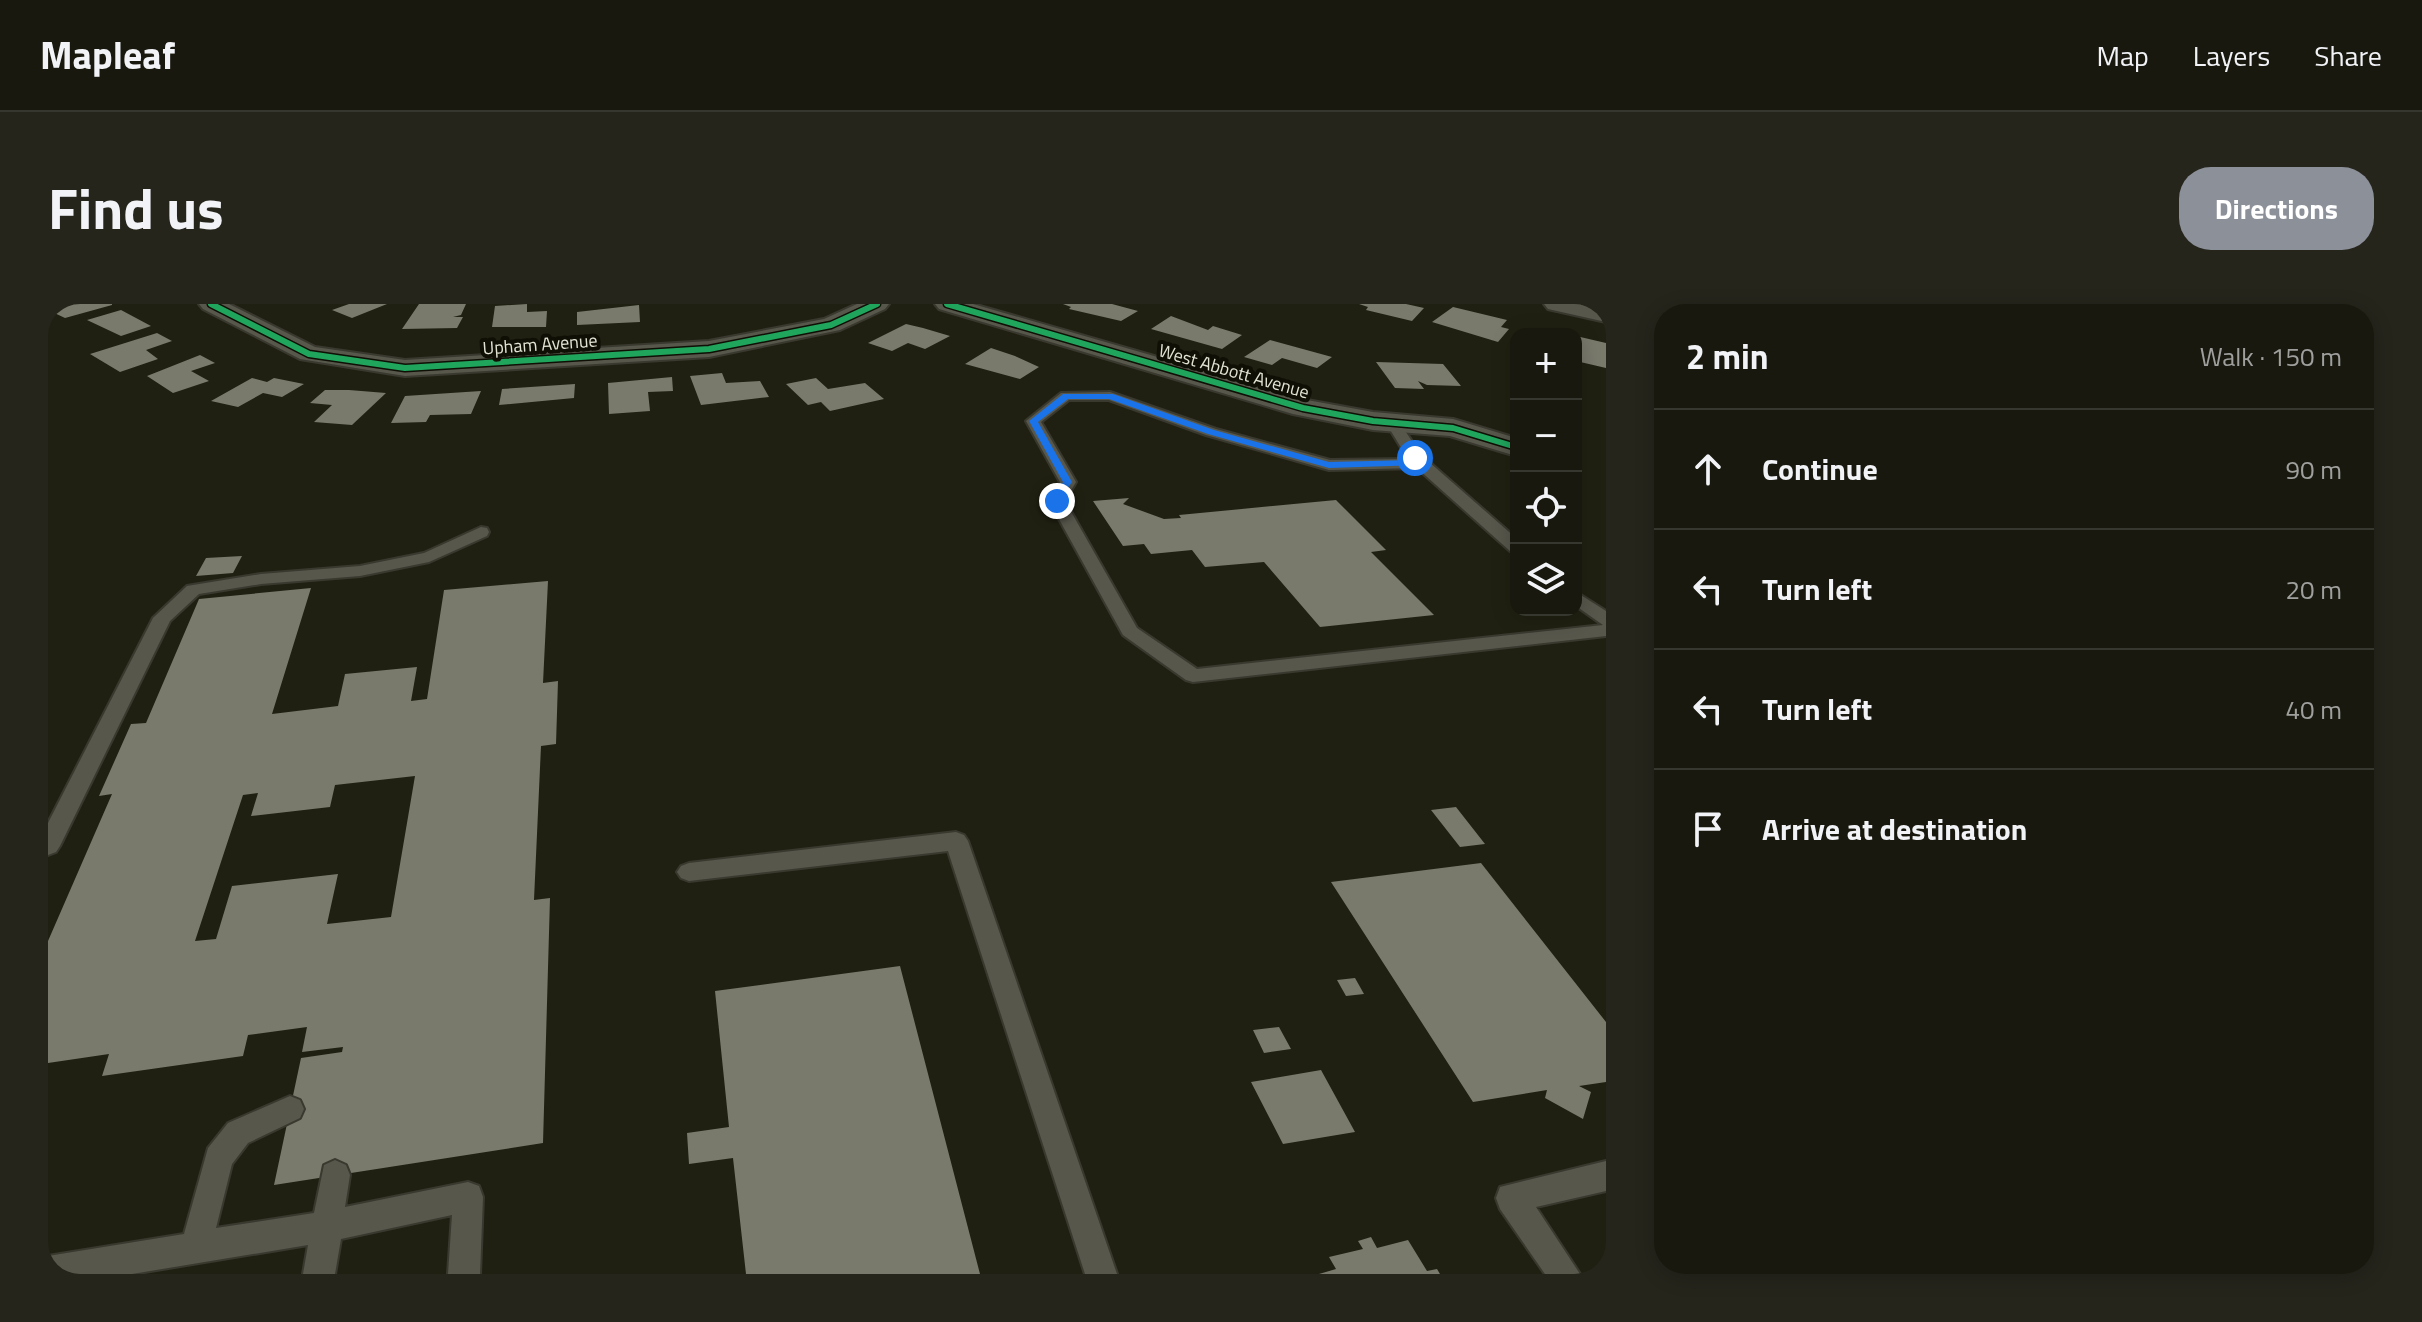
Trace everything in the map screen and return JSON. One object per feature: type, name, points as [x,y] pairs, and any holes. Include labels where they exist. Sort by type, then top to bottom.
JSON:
[{"type":"street","name":"Upham Avenue","points":[[211,304],[309,354],[405,368],[709,349],[831,325],[877,304]]},
{"type":"street","name":"West Abbott Avenue","points":[[947,304],[1303,408],[1393,423],[1453,428],[1510,445]]},
{"type":"street","points":[[1556,304],[1606,315]]},
{"type":"lane","points":[[1421,463],[1329,465],[1211,432],[1110,396],[1066,396],[1033,421],[1068,482],[1057,501],[1130,631],[1193,676],[1606,630]]},
{"type":"lane","points":[[1393,423],[1421,463],[1513,544]]},
{"type":"lane","points":[[48,846],[162,618],[193,590],[261,579],[360,571],[429,557],[481,532]]},
{"type":"lane","points":[[1582,602],[1606,620]]},
{"type":"lane","points":[[689,872],[956,841],[1101,1274]]},
{"type":"lane","points":[[196,1247],[219,1158],[238,1133],[290,1109]]},
{"type":"lane","points":[[319,1274],[335,1175]]},
{"type":"lane","points":[[1564,1274],[1511,1198],[1606,1176]]},
{"type":"lane","points":[[48,1272],[327,1226],[468,1197],[464,1274]]},
{"type":"building","points":[[48,304],[112,305],[65,318],[48,310]]},
{"type":"building","points":[[349,304],[387,304],[352,318],[332,310]]},
{"type":"building","points":[[419,304],[466,304],[461,315],[453,317],[463,317],[457,328],[402,329]]},
{"type":"building","points":[[527,304],[527,312],[547,311],[546,327],[492,327],[495,306]]},
{"type":"building","points":[[1063,304],[1112,304],[1138,311],[1121,321],[1069,309],[1071,307]]},
{"type":"building","points":[[1359,304],[1406,304],[1424,308],[1412,321],[1366,310],[1368,307]]},
{"type":"building","points":[[639,305],[640,322],[577,325],[577,312]]},
{"type":"building","points":[[1453,307],[1507,320],[1501,327],[1509,329],[1498,342],[1432,322]]},
{"type":"building","points":[[121,310],[151,326],[121,336],[87,320]]},
{"type":"building","points":[[1171,316],[1208,330],[1213,326],[1242,335],[1222,349],[1151,329]]},
{"type":"building","points":[[906,324],[950,336],[925,349],[908,343],[892,351],[868,343]]},
{"type":"building","points":[[157,333],[172,341],[146,350],[158,359],[120,372],[90,354]]},
{"type":"building","points":[[1582,337],[1606,343],[1606,368],[1582,362]]},
{"type":"building","points":[[1270,340],[1332,357],[1317,368],[1282,358],[1272,365],[1244,357]]},
{"type":"building","points":[[991,348],[1039,367],[1020,379],[965,364]]},
{"type":"building","points":[[200,355],[215,363],[191,371],[209,381],[173,393],[147,376]]},
{"type":"building","points":[[1376,362],[1443,364],[1461,386],[1427,385],[1418,381],[1424,389],[1395,388]]},
{"type":"building","points":[[722,373],[726,383],[760,381],[769,397],[701,405],[690,376]]},
{"type":"building","points":[[672,377],[673,391],[648,392],[650,411],[609,414],[608,383]]},
{"type":"building","points":[[252,378],[267,382],[274,378],[304,384],[282,397],[263,393],[238,407],[211,401]]},
{"type":"building","points":[[816,378],[828,389],[865,383],[884,399],[830,411],[821,402],[808,405],[786,384]]},
{"type":"building","points":[[575,384],[574,398],[499,405],[502,389]]},
{"type":"building","points":[[325,390],[386,393],[352,425],[314,422],[332,405],[310,403]]},
{"type":"building","points":[[481,391],[471,414],[430,415],[426,422],[391,423],[405,396]]},
{"type":"building","points":[[1129,498],[1123,504],[1164,519],[1336,500],[1386,550],[1371,552],[1434,615],[1320,627],[1264,562],[1205,567],[1192,550],[1151,554],[1144,544],[1123,546],[1093,501]]},
{"type":"building","points":[[242,556],[233,573],[196,576],[206,558]]},
{"type":"building","points":[[548,581],[543,683],[558,681],[556,744],[541,746],[534,900],[550,898],[543,1143],[274,1185],[301,1058],[342,1052],[343,1047],[302,1052],[307,1027],[248,1035],[243,1056],[102,1076],[109,1054],[48,1063],[48,941],[112,794],[99,796],[131,724],[146,723],[199,599],[311,588],[272,714],[338,706],[345,674],[417,667],[411,701],[427,699],[444,590]],"holes":[[[415,776],[391,917],[327,924],[338,874],[232,886],[216,939],[195,941],[243,795],[258,793],[251,816],[330,807],[335,785]]]},
{"type":"building","points":[[1456,807],[1485,844],[1460,847],[1431,810]]},
{"type":"building","points":[[1481,863],[1606,1022],[1606,1082],[1579,1086],[1591,1092],[1583,1119],[1545,1098],[1547,1090],[1473,1102],[1331,882]]},
{"type":"building","points":[[900,966],[980,1274],[746,1274],[733,1158],[689,1164],[687,1133],[729,1127],[715,991]]},
{"type":"building","points":[[1355,978],[1364,994],[1346,996],[1337,980]]},
{"type":"building","points":[[1279,1027],[1291,1049],[1264,1053],[1253,1030]]},
{"type":"building","points":[[1321,1070],[1355,1132],[1283,1144],[1251,1082]]},
{"type":"building","points":[[1371,1237],[1377,1248],[1408,1240],[1427,1271],[1437,1269],[1440,1274],[1319,1274],[1336,1269],[1329,1257],[1363,1249],[1358,1241]]},
{"type":"cycle path","points":[[211,304],[309,354],[405,368],[709,349],[831,325],[877,304]]},
{"type":"cycle path","points":[[947,304],[1303,408],[1373,421],[1453,428],[1510,445]]},
{"type":"route","points":[[1057,501],[1068,482],[1033,421],[1066,396],[1110,396],[1211,432],[1329,465],[1421,463],[1415,458]]}]
